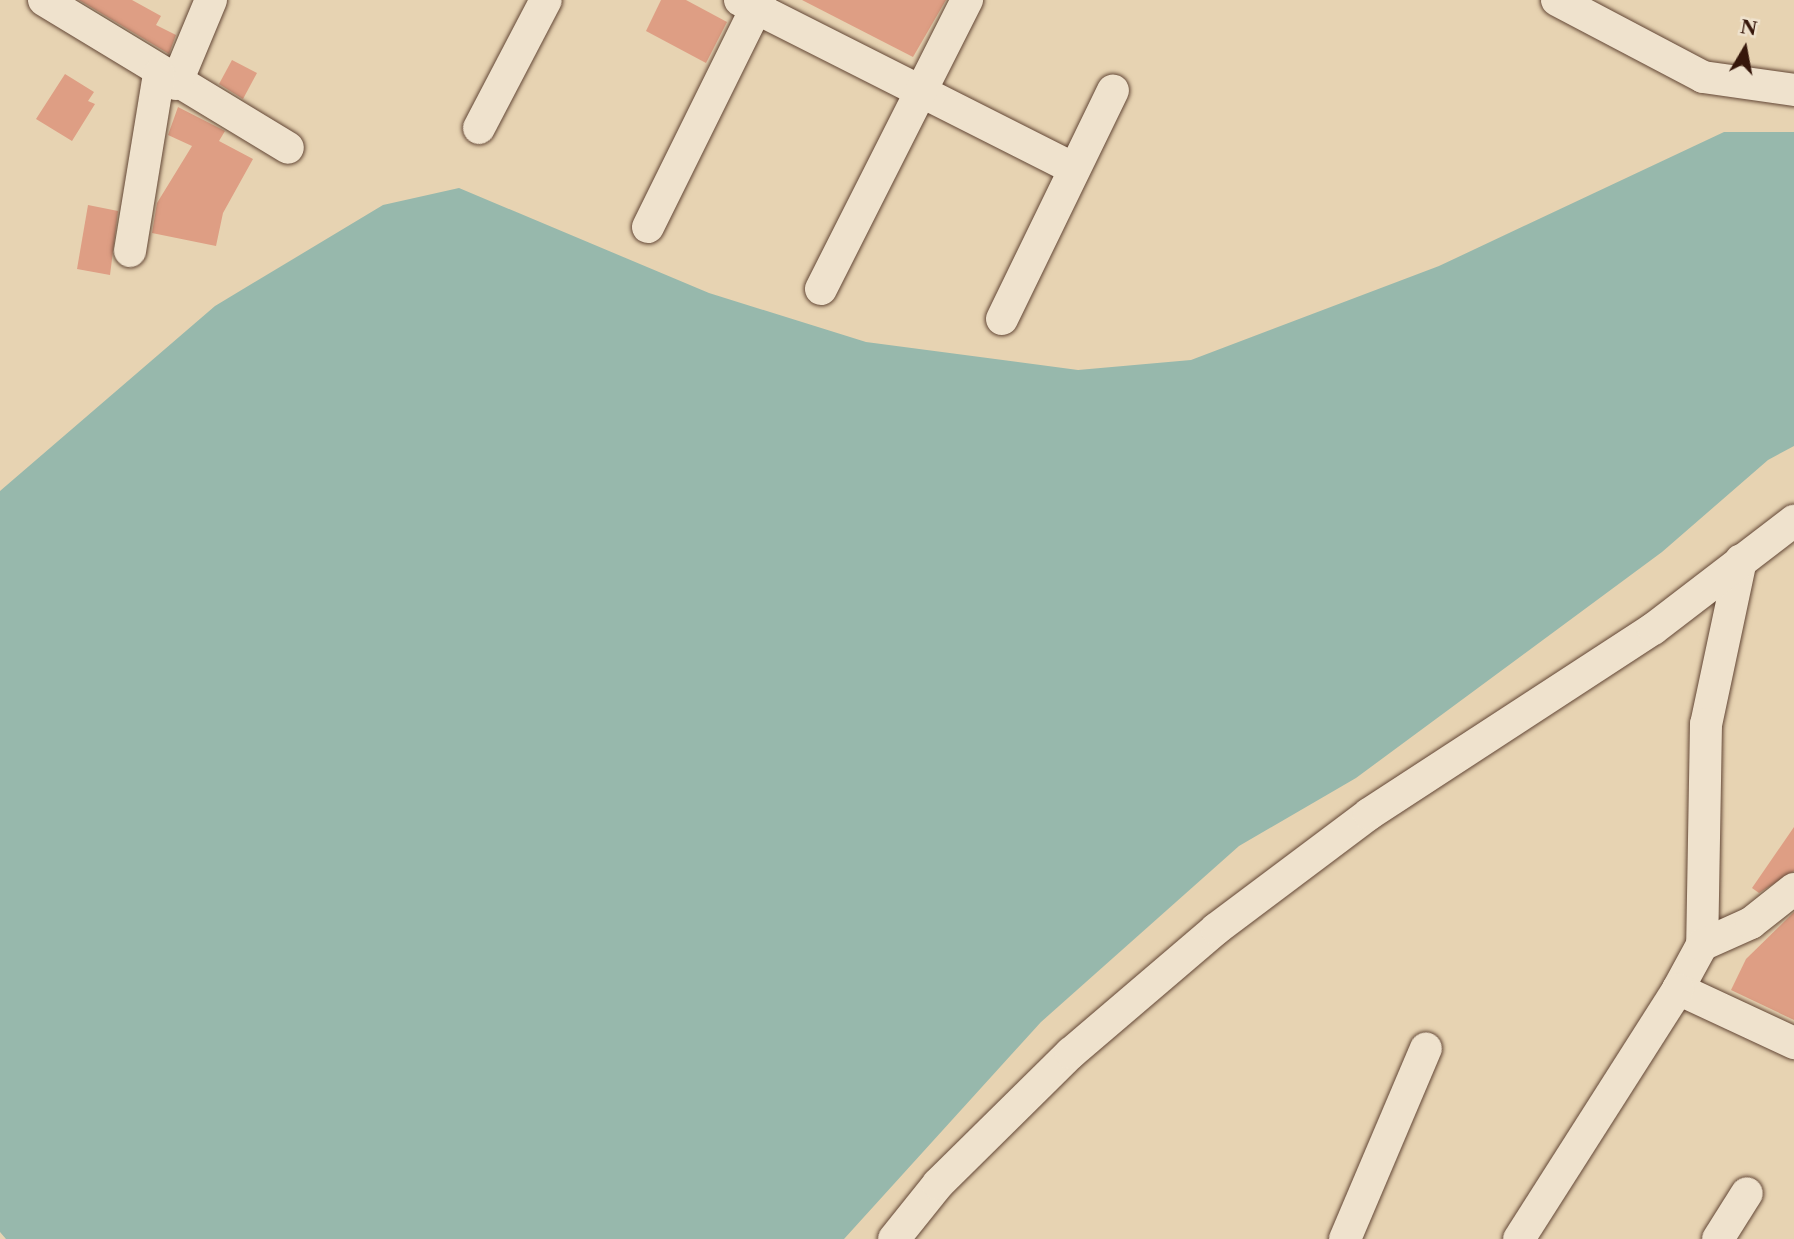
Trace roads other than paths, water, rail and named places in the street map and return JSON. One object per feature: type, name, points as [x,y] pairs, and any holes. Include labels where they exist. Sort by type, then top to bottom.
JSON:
[{"type":"street","points":[[130,251],[167,79],[211,0]]},
{"type":"street","points":[[479,128],[546,0]]},
{"type":"street","points":[[821,289],[967,0]]},
{"type":"street","points":[[1557,0],[1703,77],[1794,90]]},
{"type":"street","points":[[50,3],[167,79],[288,148]]},
{"type":"street","points":[[648,227],[752,3],[1072,168]]},
{"type":"street","points":[[1002,319],[1072,168],[1113,90]]},
{"type":"street","points":[[894,1239],[938,1185],[1071,1053],[1216,929],[1369,814],[1653,629],[1794,521]]},
{"type":"street","points":[[1519,1239],[1678,989],[1702,945],[1706,724],[1741,560]]},
{"type":"street","points":[[1702,945],[1751,923],[1794,889]]},
{"type":"street","points":[[1678,989],[1794,1042]]},
{"type":"street","points":[[1345,1239],[1426,1048]]},
{"type":"street","points":[[1718,1239],[1747,1194]]},
{"type":"water","points":[[1724,132],[1794,132],[1794,446],[1768,460],[1662,552],[1356,778],[1239,846],[1041,1022],[844,1239],[6,1239],[0,1232],[0,491],[215,306],[383,205],[459,188],[709,293],[866,342],[1078,370],[1191,360],[1439,266]]}]
